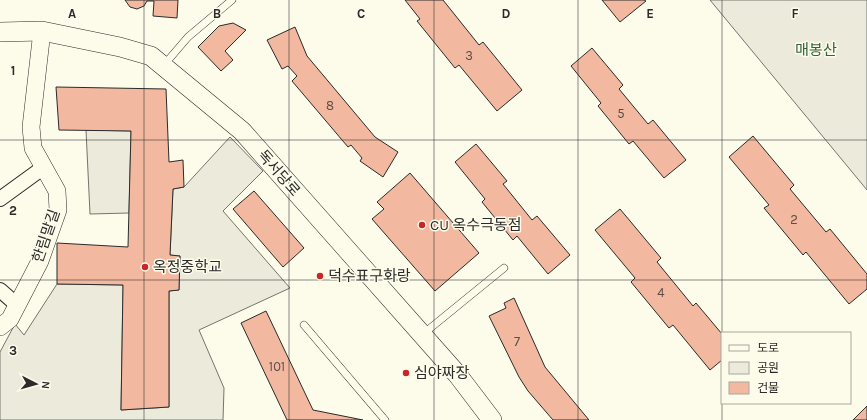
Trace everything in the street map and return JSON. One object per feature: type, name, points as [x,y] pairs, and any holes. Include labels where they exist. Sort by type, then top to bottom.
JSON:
[{"type":"main road","name":"독서당로","points":[[0,32],[42,31],[150,56],[242,131],[423,334],[457,374],[492,420]]},
{"type":"street","name":"한림말길","points":[[0,327],[10,319],[40,261],[58,210],[57,191],[34,148],[30,127],[42,31]]},
{"type":"street","points":[[0,199],[44,167]]},
{"type":"street","points":[[0,290],[17,305]]},
{"type":"lane","points":[[162,66],[188,37],[232,0]]},
{"type":"lane","points":[[423,334],[504,268]]},
{"type":"lane","points":[[304,325],[385,420]]},
{"type":"green space","name":"매봉산","points":[[710,0],[867,0],[867,190]]},
{"type":"green space","points":[[86,130],[131,131],[129,213],[90,214]]},
{"type":"green space","points":[[230,137],[263,171],[223,211],[290,288],[199,330],[224,388],[223,420],[0,420],[0,352],[15,324],[24,335],[57,284],[123,285],[121,410],[169,407],[169,291],[179,290],[180,256],[170,255],[173,189],[184,187]]},
{"type":"building","points":[[125,0],[178,0],[177,18],[153,16],[154,1],[147,1],[144,6],[137,9],[130,7]]},
{"type":"building","points":[[405,0],[443,0],[479,45],[483,42],[522,90],[497,111],[459,65],[455,68],[417,21],[420,19]]},
{"type":"building","points":[[602,0],[644,0],[646,1],[620,22]]},
{"type":"building","points":[[233,23],[246,30],[225,51],[233,60],[221,71],[198,47],[219,26]]},
{"type":"building","points":[[295,27],[307,56],[375,137],[398,152],[383,177],[360,161],[362,158],[351,145],[348,147],[292,81],[297,76],[288,66],[282,69],[267,40]]},
{"type":"building","points":[[592,48],[623,85],[619,89],[648,124],[653,120],[686,160],[664,178],[633,141],[629,144],[598,106],[601,103],[571,66]]},
{"type":"building","points":[[56,87],[166,89],[169,162],[183,160],[184,187],[173,189],[170,255],[180,256],[179,290],[169,291],[169,407],[121,410],[123,285],[57,284],[57,243],[128,247],[131,131],[59,130]]},
{"type":"building","points":[[753,136],[794,185],[790,189],[826,232],[830,229],[867,274],[867,289],[849,304],[806,252],[803,255],[764,208],[769,205],[729,157]]},
{"type":"building","points":[[476,144],[507,181],[503,184],[532,220],[537,216],[570,255],[548,274],[517,236],[513,240],[482,202],[485,199],[455,162]]},
{"type":"building","points":[[410,173],[479,253],[435,291],[372,219],[384,209],[377,202]]},
{"type":"building","points":[[254,191],[304,248],[283,267],[233,209]]},
{"type":"building","points":[[620,209],[661,258],[657,262],[693,306],[696,303],[721,333],[721,361],[710,370],[673,325],[669,328],[631,282],[635,278],[595,230]]},
{"type":"building","points":[[514,298],[545,367],[589,420],[553,420],[528,391],[519,377],[489,316],[506,308],[504,303]]},
{"type":"building","points":[[266,311],[313,410],[363,420],[287,420],[241,323]]},
{"type":"building","points":[[867,406],[867,420],[853,420]]},
{"type":"place","name":"CU 옥수극동점","points":[[422,225]]},
{"type":"place","name":"옥정중학교","points":[[145,267]]},
{"type":"place","name":"덕수표구화랑","points":[[320,276]]},
{"type":"place","name":"심야짜장","points":[[406,373]]}]
